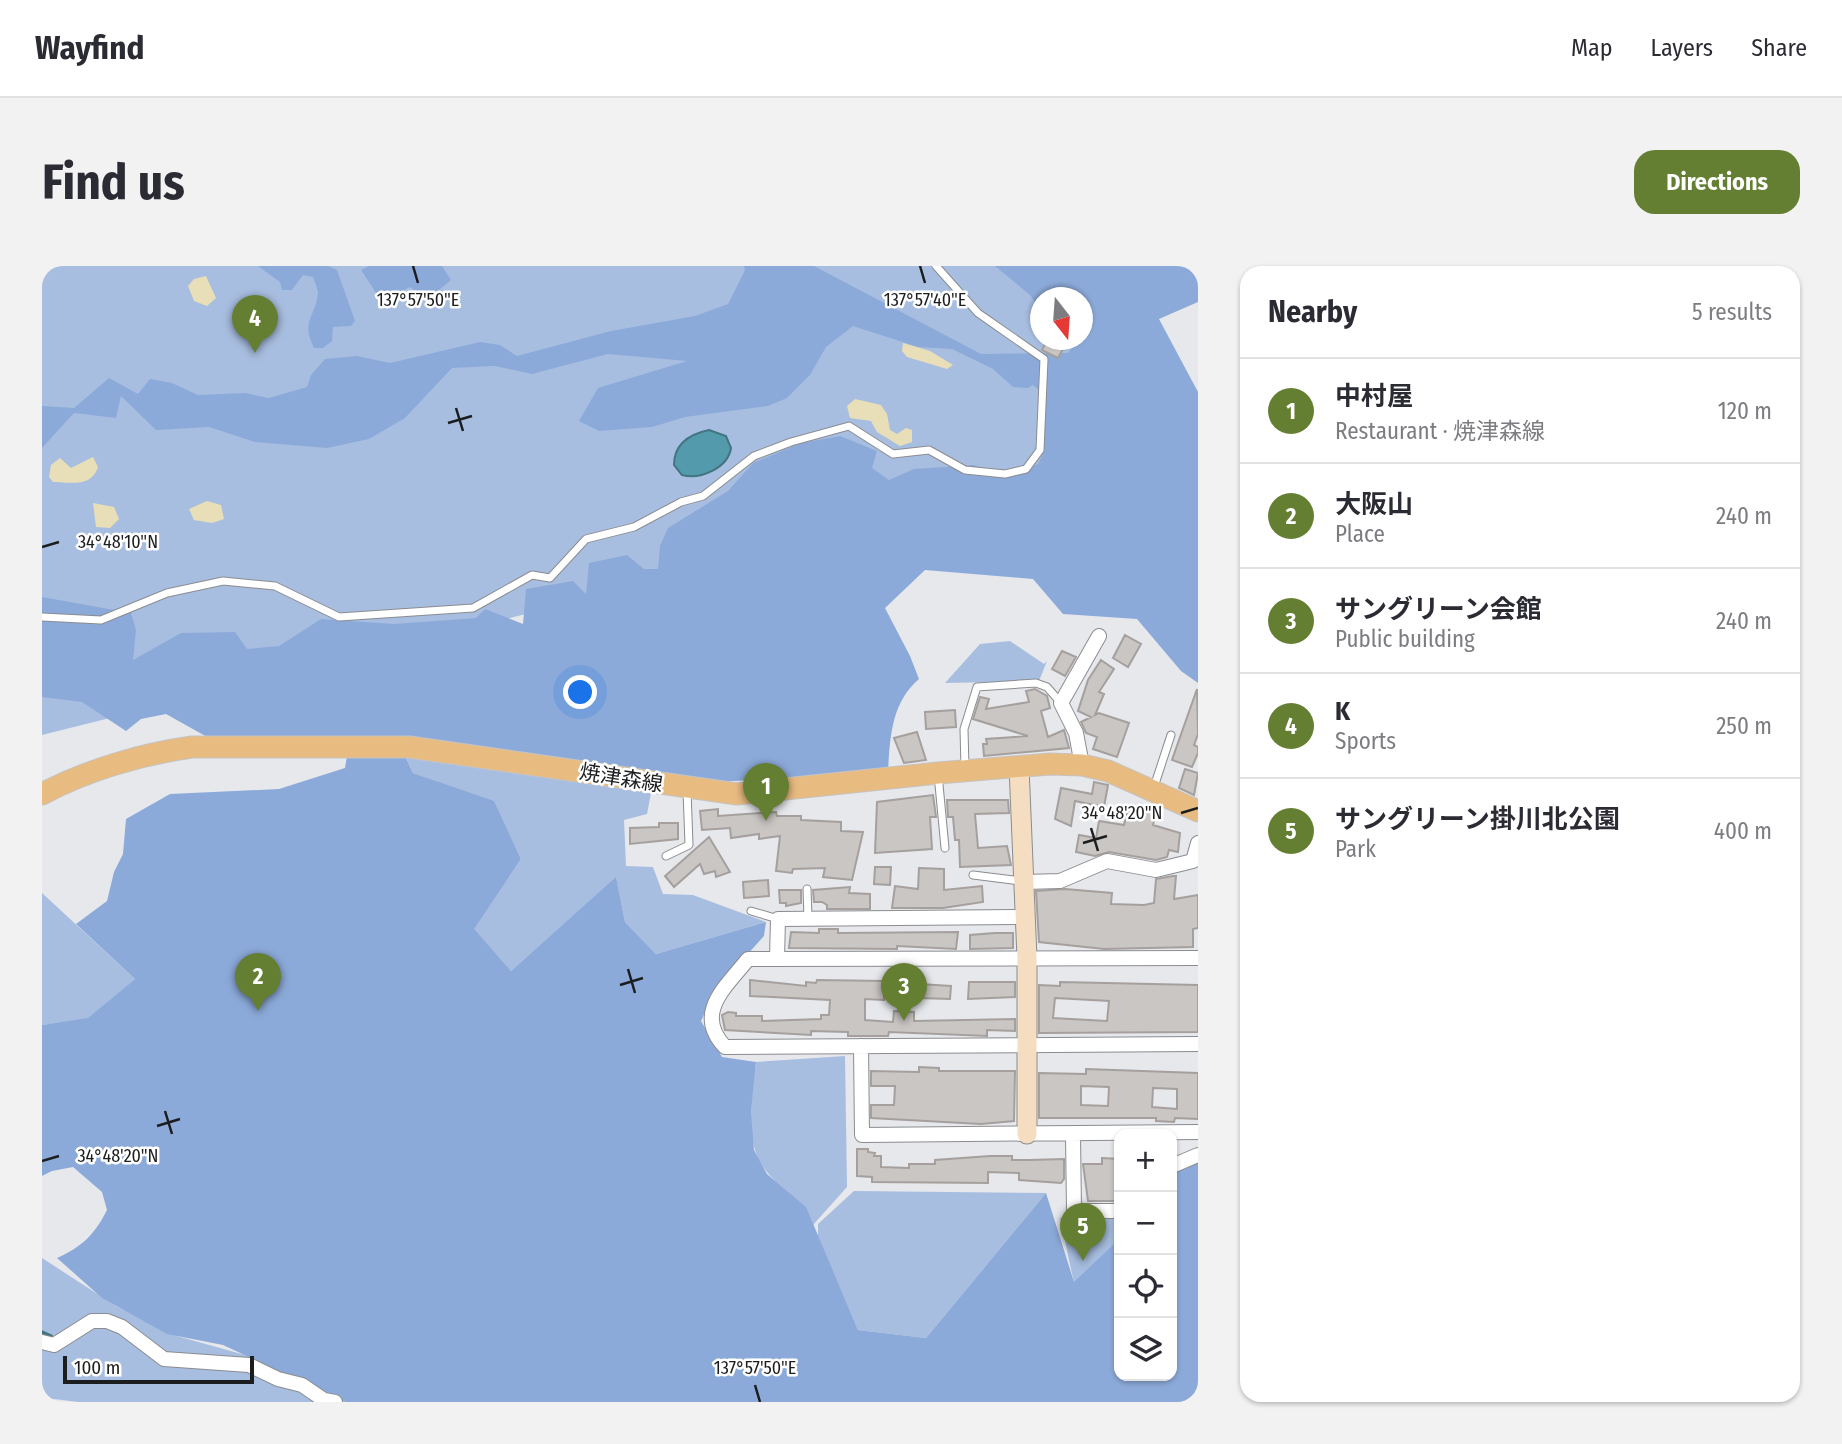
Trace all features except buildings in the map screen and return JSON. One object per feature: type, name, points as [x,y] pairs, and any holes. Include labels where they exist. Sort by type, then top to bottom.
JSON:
[{"type":"main road","name":"焼津森線","points":[[42,794],[161,751],[192,747],[409,747],[687,789],[737,794],[938,773],[1082,765],[1108,771],[1198,811]]},
{"type":"street","points":[[1082,765],[1076,733],[1061,702],[1099,636]]},
{"type":"street","points":[[1019,767],[1027,958],[1027,1134]]},
{"type":"street","points":[[1025,882],[1060,881],[1107,860],[1156,870],[1193,861],[1198,843]]},
{"type":"street","points":[[777,958],[778,919],[1025,917]]},
{"type":"street","points":[[1198,958],[748,959],[717,998],[709,1020],[714,1035],[725,1047],[1198,1044]]},
{"type":"street","points":[[861,1046],[862,1135],[1198,1132]]},
{"type":"street","points":[[1073,1135],[1074,1211],[1114,1211]]},
{"type":"street","points":[[1177,1164],[1198,1156]]},
{"type":"street","points":[[42,1342],[54,1345],[92,1321],[107,1321],[122,1327],[164,1359],[249,1365],[278,1379],[302,1385],[324,1400],[335,1402]]},
{"type":"lane","points":[[42,617],[101,620],[167,593],[223,581],[275,586],[339,617],[473,608],[532,575],[550,578],[586,539],[634,527],[681,502],[703,496],[754,456],[791,442],[849,426],[893,454],[929,450],[965,470],[1005,474],[1026,469],[1040,450],[1044,359],[978,313],[936,266]]},
{"type":"lane","points":[[965,771],[964,729],[977,687],[1036,683],[1047,687],[1061,702]]},
{"type":"lane","points":[[1152,791],[1171,736]]},
{"type":"lane","points":[[938,773],[945,848]]},
{"type":"lane","points":[[666,856],[689,845],[687,789]]},
{"type":"lane","points":[[973,875],[1025,882]]},
{"type":"lane","points":[[807,889],[808,918]]},
{"type":"lane","points":[[751,911],[778,919]]},
{"type":"shaded area","points":[[42,266],[1040,266],[1070,287],[1030,287],[1030,350],[1093,350],[1093,303],[1113,317],[1049,483],[42,735]]},
{"type":"shaded area","points":[[258,266],[328,266],[337,270],[355,321],[351,326],[333,327],[332,341],[323,348],[314,348],[308,331],[318,293],[313,277],[303,275],[292,290],[282,290],[280,282]]},
{"type":"shaded area","points":[[369,266],[442,266],[451,280],[427,300],[410,287],[382,302],[361,270]]},
{"type":"shaded area","points":[[744,266],[814,266],[981,354],[1068,353],[1071,350],[1093,350],[1093,287],[1030,287],[1030,295],[995,266],[1198,266],[1198,302],[1159,319],[1198,392],[1198,683],[1181,671],[1137,619],[1063,614],[1033,579],[925,570],[885,608],[919,679],[910,688],[897,710],[891,734],[888,772],[700,783],[403,751],[413,773],[494,801],[521,859],[474,929],[511,971],[616,877],[625,922],[656,954],[766,922],[764,936],[717,988],[701,1021],[722,1057],[756,1062],[751,1112],[754,1150],[767,1174],[806,1207],[858,1330],[926,1338],[1046,1193],[1074,1282],[1114,1244],[1114,1381],[1177,1381],[1177,1165],[1198,1158],[1198,1402],[346,1402],[223,1345],[167,1334],[102,1298],[57,1258],[87,1239],[107,1210],[102,1192],[73,1167],[42,1176],[42,1025],[88,1018],[135,979],[76,924],[107,901],[114,872],[123,854],[126,819],[170,794],[279,789],[345,768],[348,750],[225,747],[166,714],[141,719],[126,731],[82,702],[42,697],[42,597],[131,613],[136,630],[133,660],[181,633],[235,632],[247,649],[279,646],[321,619],[394,624],[476,618],[485,609],[523,624],[526,589],[573,581],[586,594],[589,563],[627,555],[644,569],[658,569],[660,546],[668,528],[728,491],[753,463],[801,443],[840,436],[877,451],[872,468],[889,480],[914,469],[974,465],[1005,478],[1038,464],[1045,449],[1038,421],[1043,404],[1041,392],[1033,385],[1028,388],[1013,387],[993,369],[952,349],[918,347],[853,326],[826,347],[810,375],[787,398],[768,406],[685,417],[652,427],[599,431],[579,421],[598,388],[687,361],[608,354],[532,374],[495,366],[452,368],[405,418],[369,439],[327,448],[255,442],[209,427],[156,430],[121,396],[116,418],[74,413],[42,448],[42,406],[74,408],[109,378],[138,394],[150,379],[172,383],[198,395],[245,393],[269,398],[307,387],[311,375],[325,359],[357,356],[390,363],[480,342],[500,345],[517,356],[611,331],[695,316],[728,304],[745,270]]},
{"type":"shaded area","points":[[709,430],[726,436],[731,448],[729,455],[719,467],[705,474],[682,475],[674,465],[680,446],[690,437]]},
{"type":"shaded area","points":[[1010,641],[1044,664],[1047,661],[1039,681],[945,683],[980,644]]},
{"type":"shaded area","points":[[403,750],[652,788],[647,814],[624,820],[626,866],[653,867],[663,894],[693,895],[766,922],[656,954],[625,922],[616,878],[511,971],[473,929],[521,859],[494,802],[413,773]]},
{"type":"shaded area","points":[[42,893],[135,979],[88,1019],[42,1025]]},
{"type":"shaded area","points":[[845,1056],[847,1187],[813,1225],[797,1200],[764,1168],[753,1144],[751,1117],[756,1062]]},
{"type":"shaded area","points":[[854,1191],[1046,1193],[926,1338],[858,1330],[818,1237],[818,1224]]},
{"type":"shaded area","points":[[1060,1218],[1114,1218],[1114,1244],[1074,1283]]},
{"type":"shaded area","points":[[42,1258],[116,1306],[177,1336],[414,1402],[78,1402],[54,1399],[42,1402]]},
{"type":"sand","points":[[206,276],[216,298],[207,306],[194,301],[188,286],[194,279]]},
{"type":"sand","points":[[903,343],[930,351],[953,365],[947,369],[907,357],[902,351]]},
{"type":"sand","points":[[855,399],[881,405],[887,414],[890,430],[897,434],[906,428],[912,430],[912,442],[900,446],[877,432],[871,421],[850,418],[847,406]]},
{"type":"sand","points":[[93,457],[98,467],[95,474],[85,481],[53,482],[49,477],[51,465],[60,458],[71,468]]},
{"type":"sand","points":[[207,501],[221,505],[224,519],[212,523],[194,520],[189,509]]},
{"type":"sand","points":[[93,503],[114,507],[119,519],[110,528],[96,527]]},
{"type":"waterway","points":[[42,1332],[51,1336]]},
{"type":"place","name":"K","points":[[255,353]]},
{"type":"place","name":"中村屋","points":[[766,821]]},
{"type":"place","name":"大阪山","points":[[258,1011]]},
{"type":"place","name":"サングリーン会館","points":[[904,1021]]},
{"type":"place","name":"サングリーン掛川北公園","points":[[1083,1261]]}]
